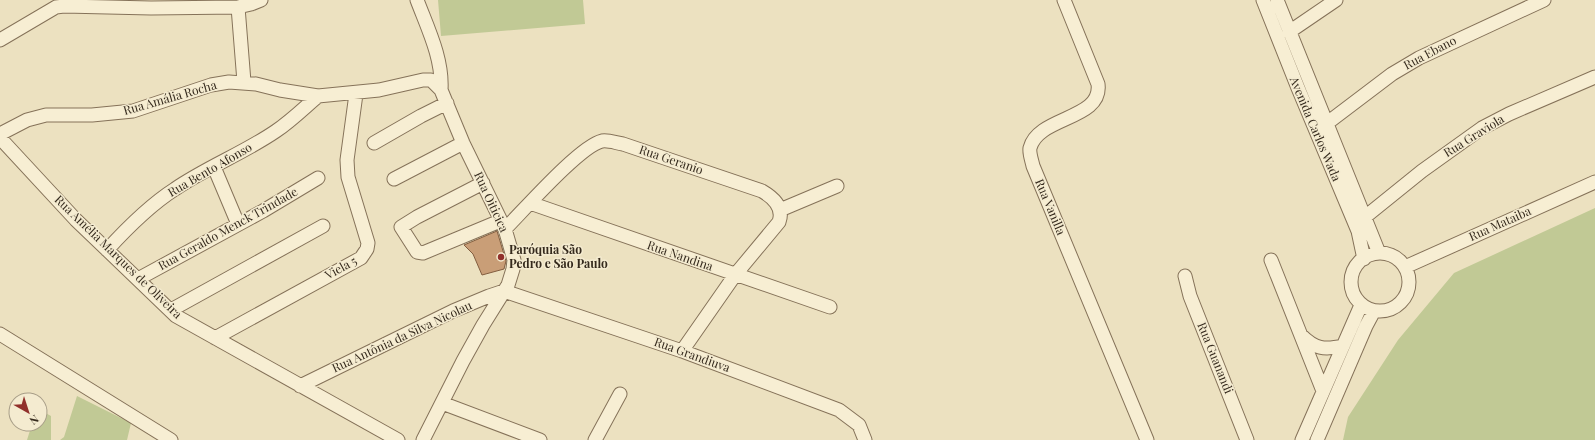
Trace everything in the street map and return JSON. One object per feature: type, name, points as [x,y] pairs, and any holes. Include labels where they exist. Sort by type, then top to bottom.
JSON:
[{"type":"street","points":[[0,40],[56,7],[238,7],[260,0]]},
{"type":"street","points":[[417,0],[433,42],[442,76],[441,90]]},
{"type":"street","name":"Rua Vanilla","points":[[1064,0],[1098,84],[1099,91],[1093,102],[1087,108],[1047,128],[1033,141],[1030,149],[1033,166],[1147,440]]},
{"type":"street","name":"Avenida Carlos Wada","points":[[1262,0],[1358,231],[1364,259]]},
{"type":"street","name":"Avenida Carlos Wada","points":[[1277,0],[1379,253]]},
{"type":"street","points":[[1289,32],[1336,0]]},
{"type":"street","name":"Rua Ebano","points":[[1326,124],[1392,74],[1419,58],[1544,0]]},
{"type":"street","points":[[238,7],[244,82]]},
{"type":"street","name":"Rua Graviola","points":[[1365,217],[1422,171],[1482,128],[1509,114],[1595,77]]},
{"type":"street","name":"Rua Amália Rocha","points":[[0,134],[27,120],[46,115],[92,115],[133,111],[212,85],[229,82],[244,82],[318,96],[356,94],[423,80],[431,80],[441,90]]},
{"type":"street","name":"Rua Oiticica","points":[[423,440],[483,325],[512,276],[514,260],[502,225],[463,143],[441,90]]},
{"type":"street","name":"Viela 5","points":[[215,338],[361,258],[367,249],[367,238],[348,177],[348,154],[356,94]]},
{"type":"street","name":"Rua Bento Afonso","points":[[107,250],[125,231],[176,188],[275,132],[296,116],[318,96]]},
{"type":"street","points":[[374,143],[447,103]]},
{"type":"street","name":"Rua Amélia Marques de Oliveira","points":[[0,138],[76,220],[176,316],[398,440]]},
{"type":"street","name":"Rua Geranio","points":[[502,225],[530,204],[590,146],[607,140],[623,144],[762,191],[773,199],[780,210]]},
{"type":"street","points":[[394,179],[463,143]]},
{"type":"street","points":[[214,167],[238,224]]},
{"type":"street","name":"Rua Geraldo Menck Trindade","points":[[138,279],[263,211],[318,178]]},
{"type":"street","name":"Rua Mataiba","points":[[1405,266],[1595,182]]},
{"type":"street","points":[[483,183],[417,217],[401,227],[417,252],[422,253],[502,225]]},
{"type":"street","points":[[682,351],[735,275],[774,229],[781,217],[780,210],[837,186]]},
{"type":"street","name":"Rua Nandina","points":[[530,204],[830,307]]},
{"type":"street","points":[[170,310],[323,226]]},
{"type":"street","points":[[1379,253],[1389,254],[1398,259],[1405,266],[1409,276],[1409,286],[1406,296],[1400,303],[1384,311],[1374,311],[1361,305],[1353,295],[1350,286],[1354,268],[1360,260],[1379,253]]},
{"type":"street","points":[[1271,260],[1323,391]]},
{"type":"street","name":"Rua Guanandi","points":[[1185,276],[1190,296],[1247,440]]},
{"type":"street","name":"Rua Grandiuva","points":[[504,291],[682,351],[839,410],[859,425],[865,440]]},
{"type":"street","name":"Rua Antônia da Silva Nicolau","points":[[300,386],[453,311],[504,291]]},
{"type":"street","points":[[1302,440],[1361,305]]},
{"type":"street","points":[[1317,440],[1366,326],[1374,311]]},
{"type":"street","points":[[1300,333],[1313,345],[1320,348],[1331,349],[1343,346]]},
{"type":"street","points":[[0,334],[171,440]]},
{"type":"street","points":[[595,440],[620,394]]},
{"type":"street","points":[[442,403],[540,440]]},
{"type":"green space","points":[[438,0],[583,0],[585,24],[441,36]]},
{"type":"green space","points":[[1595,208],[1595,440],[1343,440],[1348,417],[1398,340],[1454,273]]},
{"type":"green space","points":[[77,396],[131,423],[127,440],[60,440],[64,437]]},
{"type":"green space","points":[[48,414],[51,416],[51,440],[27,440],[30,432],[48,432]]},
{"type":"building","name":"Paróquia São Pedro e São Paulo","points":[[497,231],[506,261],[504,269],[482,275],[473,254],[464,245]]},
{"type":"place","name":"Paróquia São Pedro e São Paulo","points":[[501,257]]}]
